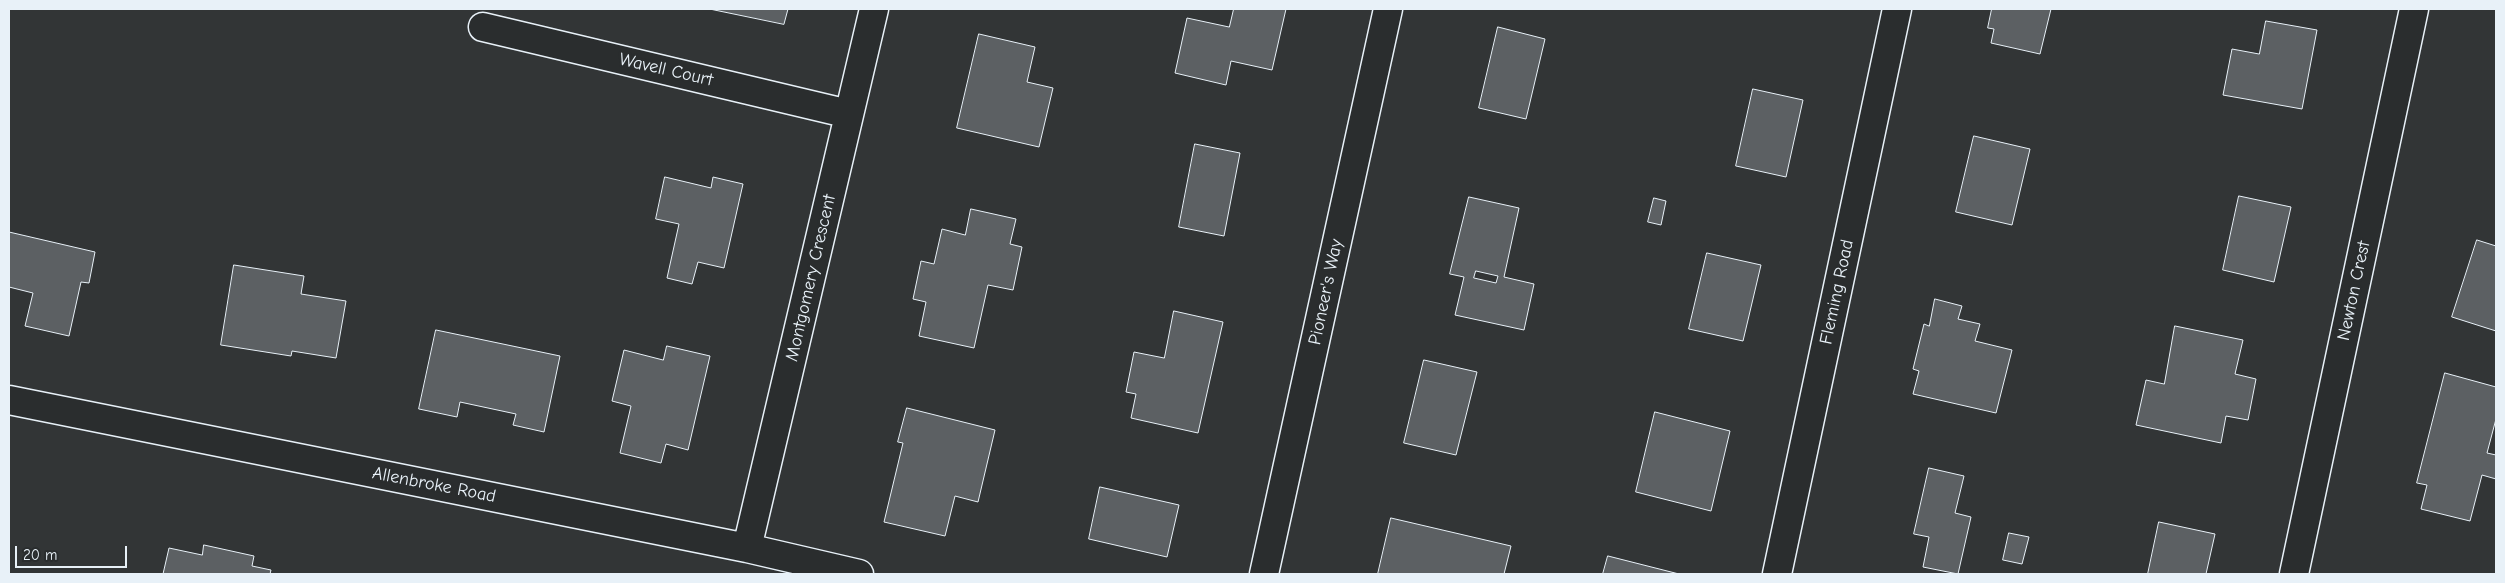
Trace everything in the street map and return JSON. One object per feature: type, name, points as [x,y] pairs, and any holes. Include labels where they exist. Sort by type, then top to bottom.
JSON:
[{"type":"street","name":"Montgomery Crescent","points":[[747,548],[874,9]]},
{"type":"street","name":"Pioneer's Way","points":[[1264,574],[1388,9]]},
{"type":"street","name":"Fleming Road","points":[[1777,574],[1897,9]]},
{"type":"street","name":"Newton Crest","points":[[2294,574],[2414,9]]},
{"type":"street","name":"Wavell Court","points":[[483,27],[849,114]]},
{"type":"street","name":"Allenbroke Road","points":[[9,400],[747,548],[859,574]]},
{"type":"building","points":[[710,9],[788,9],[784,24]]},
{"type":"building","points":[[1234,9],[1286,9],[1272,70],[1231,61],[1226,85],[1175,73],[1187,18],[1229,27]]},
{"type":"building","points":[[1992,9],[2051,9],[2040,54],[1991,43],[1994,29],[1988,28]]},
{"type":"building","points":[[2266,21],[2317,30],[2302,109],[2223,95],[2232,49],[2259,54]]},
{"type":"building","points":[[1498,27],[1545,39],[1526,119],[1479,108]]},
{"type":"building","points":[[979,34],[1035,47],[1027,82],[1053,88],[1039,147],[957,128]]},
{"type":"building","points":[[1753,89],[1803,100],[1786,177],[1736,166]]},
{"type":"building","points":[[1974,136],[2030,149],[2012,225],[1956,212]]},
{"type":"building","points":[[1195,144],[1240,153],[1224,236],[1179,227]]},
{"type":"building","points":[[665,177],[711,188],[713,177],[743,184],[724,268],[698,262],[692,284],[667,278],[679,224],[656,219]]},
{"type":"building","points":[[2239,196],[2291,207],[2274,282],[2223,270]]},
{"type":"building","points":[[1469,197],[1519,208],[1504,277],[1534,284],[1524,330],[1455,315],[1464,277],[1450,274]],"holes":[[[1476,271],[1498,276],[1496,283],[1474,278]]]},
{"type":"building","points":[[1654,198],[1666,201],[1661,225],[1648,222]]},
{"type":"building","points":[[971,209],[1016,219],[1010,244],[1022,247],[1013,290],[988,285],[974,348],[919,336],[926,302],[913,299],[921,261],[934,264],[942,229],[965,235]]},
{"type":"building","points":[[9,232],[95,252],[89,283],[81,282],[69,336],[25,326],[33,293],[9,287]]},
{"type":"building","points":[[2477,240],[2496,246],[2496,331],[2452,317]]},
{"type":"building","points":[[1707,253],[1761,265],[1743,341],[1689,329]]},
{"type":"building","points":[[234,265],[304,276],[301,294],[346,301],[336,358],[292,351],[291,356],[221,345]]},
{"type":"building","points":[[1935,299],[1962,306],[1958,319],[1980,324],[1975,341],[2012,350],[1996,413],[1913,394],[1919,371],[1913,369],[1924,324],[1929,326]]},
{"type":"building","points":[[1174,311],[1223,322],[1198,433],[1131,418],[1136,394],[1126,392],[1134,352],[1164,358]]},
{"type":"building","points":[[2175,326],[2243,340],[2235,374],[2256,379],[2248,420],[2226,416],[2221,443],[2136,425],[2146,380],[2164,384]]},
{"type":"building","points":[[436,330],[560,356],[544,432],[513,425],[516,414],[460,402],[457,417],[419,409]]},
{"type":"building","points":[[667,346],[710,356],[688,450],[666,444],[661,463],[620,453],[631,406],[612,401],[624,350],[663,360]]},
{"type":"building","points":[[1424,360],[1477,372],[1456,455],[1404,443]]},
{"type":"building","points":[[2445,373],[2496,387],[2496,419],[2487,453],[2496,455],[2496,479],[2482,475],[2470,521],[2421,509],[2427,485],[2417,483]]},
{"type":"building","points":[[907,408],[995,430],[978,502],[955,496],[945,536],[884,522],[903,443],[898,442]]},
{"type":"building","points":[[1655,412],[1730,431],[1711,511],[1636,492]]},
{"type":"building","points":[[1929,468],[1964,476],[1955,513],[1971,517],[1958,574],[1923,567],[1929,537],[1914,534]]},
{"type":"building","points":[[1100,487],[1179,505],[1167,557],[1089,539]]},
{"type":"building","points":[[1391,518],[1511,546],[1504,574],[1378,574]]},
{"type":"building","points":[[2159,522],[2215,534],[2206,574],[2148,574]]},
{"type":"building","points":[[2009,533],[2029,537],[2022,564],[2003,560]]},
{"type":"building","points":[[204,545],[254,556],[252,566],[271,570],[270,574],[163,574],[169,548],[202,555]]},
{"type":"building","points":[[1608,556],[1679,574],[1603,574]]}]
